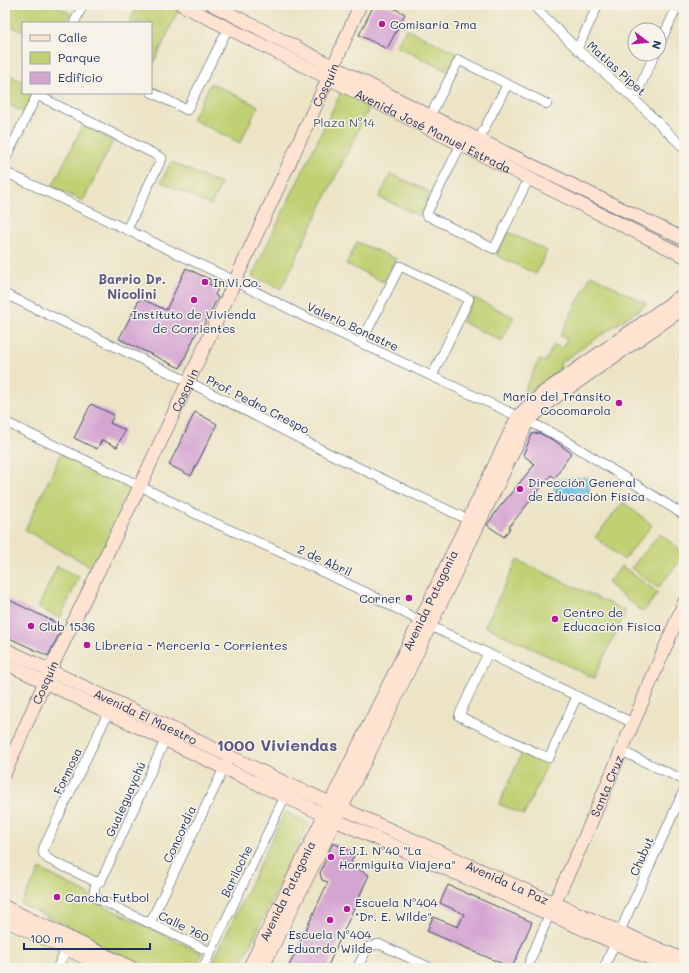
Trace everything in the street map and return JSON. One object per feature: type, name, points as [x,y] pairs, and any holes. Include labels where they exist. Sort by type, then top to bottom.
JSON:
[{"type":"main road","name":"Avenida José Manuel Estrada","points":[[182,5],[684,256]]},
{"type":"main road","name":"Avenida José Manuel Estrada","points":[[213,5],[230,9],[333,66],[430,116],[684,239]]},
{"type":"main road","name":"Cosquín","points":[[5,773],[47,676],[140,486],[236,281],[360,5]]},
{"type":"main road","name":"Avenida Patagonia","points":[[249,968],[337,805],[523,419],[543,393],[684,294]]},
{"type":"main road","name":"Avenida Patagonia","points":[[523,419],[684,308]]},
{"type":"main road","name":"Santa Cruz","points":[[552,909],[581,846],[684,603]]},
{"type":"main road","name":"Avenida El Maestro","points":[[5,649],[108,713],[330,818]]},
{"type":"main road","name":"Avenida El Maestro","points":[[5,663],[114,700],[337,805]]},
{"type":"main road","name":"Avenida La Paz","points":[[337,805],[552,909]]},
{"type":"main road","name":"Avenida Patagonia","points":[[262,968],[330,818]]},
{"type":"main road","name":"Avenida La Paz","points":[[330,818],[618,937],[684,960]]},
{"type":"main road","points":[[7,917],[69,944],[132,968]]},
{"type":"main road","name":"Avenida La Paz","points":[[618,937],[672,968]]},
{"type":"main road","points":[[69,944],[107,968]]},
{"type":"street","points":[[74,22],[83,5]]},
{"type":"street","name":"Matias Pipet","points":[[533,5],[684,148]]},
{"type":"street","points":[[577,48],[598,5]]},
{"type":"street","points":[[667,29],[679,6]]},
{"type":"street","points":[[152,92],[187,110],[228,28]]},
{"type":"street","points":[[430,116],[459,60],[506,85],[547,104]]},
{"type":"street","points":[[634,99],[651,62]]},
{"type":"street","points":[[479,139],[506,85]]},
{"type":"street","points":[[5,160],[37,96],[162,158],[127,229]]},
{"type":"street","points":[[460,144],[426,215],[494,249],[529,178]]},
{"type":"street","name":"Valerio Bonastre","points":[[5,172],[236,281],[305,317],[562,438],[684,515]]},
{"type":"street","points":[[361,343],[400,266],[469,299],[432,376]]},
{"type":"street","name":"Prof. Pedro Crespo","points":[[5,294],[189,382],[328,453],[473,522]]},
{"type":"street","name":"2 de Abril","points":[[5,422],[213,522],[365,592],[633,723]]},
{"type":"street","points":[[488,653],[459,716],[549,758],[577,696]]},
{"type":"street","name":"Formosa","points":[[99,882],[48,859],[43,853],[114,700]]},
{"type":"street","name":"Gualeguaychú","points":[[99,882],[171,727]]},
{"type":"street","points":[[621,752],[684,780]]},
{"type":"street","name":"Concordia","points":[[150,923],[230,755]]},
{"type":"street","name":"Bariloche","points":[[203,968],[290,784]]},
{"type":"street","name":"Chubut","points":[[604,968],[684,790]]},
{"type":"street","name":"Calle 760","points":[[99,882],[94,892],[96,898],[211,952]]},
{"type":"street","name":"Santa Cruz","points":[[527,968],[552,909]]},
{"type":"street","points":[[57,968],[69,944]]},
{"type":"street","points":[[358,968],[368,947],[379,944],[431,968]]},
{"type":"green space","points":[[14,5],[55,5],[70,13],[66,22],[22,22],[22,32],[5,24]]},
{"type":"green space","points":[[138,5],[167,5],[178,11],[152,67],[152,22],[130,22]]},
{"type":"green space","points":[[406,29],[458,53],[449,72],[396,46]]},
{"type":"green space","points":[[5,73],[22,82],[22,94],[34,94],[25,113],[5,103]]},
{"type":"green space","points":[[211,83],[258,106],[240,143],[192,119]]},
{"type":"green space","name":"Plaza N°14","points":[[342,90],[371,104],[281,289],[252,276]]},
{"type":"green space","points":[[83,125],[113,141],[83,201],[52,187]]},
{"type":"green space","points":[[171,162],[221,184],[211,205],[161,182]]},
{"type":"green space","points":[[391,174],[430,192],[420,216],[379,197]]},
{"type":"green space","points":[[508,232],[547,251],[536,274],[496,255]]},
{"type":"green space","points":[[357,242],[396,259],[384,282],[346,264]]},
{"type":"green space","points":[[591,275],[647,304],[560,363],[561,369],[521,397],[539,360],[545,362],[554,345],[562,348],[567,339],[560,336]]},
{"type":"green space","points":[[474,298],[514,317],[502,341],[462,322]]},
{"type":"green space","points":[[61,454],[126,485],[131,489],[130,495],[95,569],[25,530]]},
{"type":"green space","points":[[623,502],[652,525],[624,560],[595,537]]},
{"type":"green space","points":[[660,534],[684,553],[684,556],[658,588],[631,568]]},
{"type":"green space","name":"Centro de Educación Física","points":[[517,560],[626,611],[594,678],[485,626]]},
{"type":"green space","points":[[57,566],[79,577],[60,618],[38,608]]},
{"type":"green space","points":[[622,566],[658,593],[643,612],[607,583]]},
{"type":"green space","points":[[522,753],[547,765],[524,815],[499,804]]},
{"type":"green space","points":[[285,812],[309,824],[239,968],[210,968]]},
{"type":"green space","points":[[40,869],[90,895],[89,899],[202,953],[195,968],[146,968],[71,933],[73,929],[21,904]]},
{"type":"water","points":[[588,477],[590,496],[556,500],[554,480]]},
{"type":"building","name":"Comisaría 7ma","points":[[374,5],[387,5],[405,14],[387,49],[359,35]]},
{"type":"building","points":[[186,268],[211,280],[209,284],[218,288],[215,295],[218,297],[203,327],[200,325],[180,368],[119,339],[140,298],[166,310]]},
{"type":"building","points":[[91,404],[114,415],[110,423],[125,430],[117,447],[102,440],[97,449],[74,438]]},
{"type":"building","points":[[195,412],[217,424],[191,476],[169,465]]},
{"type":"building","points":[[539,433],[555,441],[571,453],[555,478],[551,475],[509,527],[510,528],[504,537],[487,525],[498,509],[535,464],[523,455],[532,434]]},
{"type":"building","points":[[5,598],[63,626],[48,656],[5,636]]},
{"type":"building","name":"Escuela Nº404 Eduardo Wilde","points":[[333,843],[355,853],[350,865],[369,875],[327,968],[293,968],[289,966],[328,882],[322,880],[320,873]]},
{"type":"building","points":[[448,885],[532,922],[512,968],[427,931],[433,917],[458,927],[464,914],[440,903]]},
{"type":"place","name":"Comisaría 7ma","points":[[382,24]]},
{"type":"place","name":"In.Vi.Co.","points":[[205,282]]},
{"type":"place","name":"Instituto de Vivienda de Corrientes","points":[[194,300]]},
{"type":"place","name":"Mario del Tránsito Cocomarola","points":[[619,403]]},
{"type":"place","name":"Dirección General de Educación Física","points":[[520,489]]},
{"type":"place","name":"Corner","points":[[409,598]]},
{"type":"place","name":"Centro de Educación Física","points":[[555,619]]},
{"type":"place","name":"Club 1536","points":[[31,626]]},
{"type":"place","name":"Librería - Merceria - Corrientes","points":[[87,645]]},
{"type":"place","name":"E.J.I. Nº40 \"La Hormiguita Viajera\"","points":[[331,857]]},
{"type":"place","name":"Cancha Futbol","points":[[57,897]]},
{"type":"place","name":"Escuela Nº404 \"Dr. E. Wilde\"","points":[[347,909]]},
{"type":"place","name":"Escuela Nº404 Eduardo Wilde","points":[[330,920]]},
{"type":"district","name":"Barrio Dr. Nicolini","points":[[132,286]]},
{"type":"district","name":"1000 Viviendas","points":[[277,744]]}]
